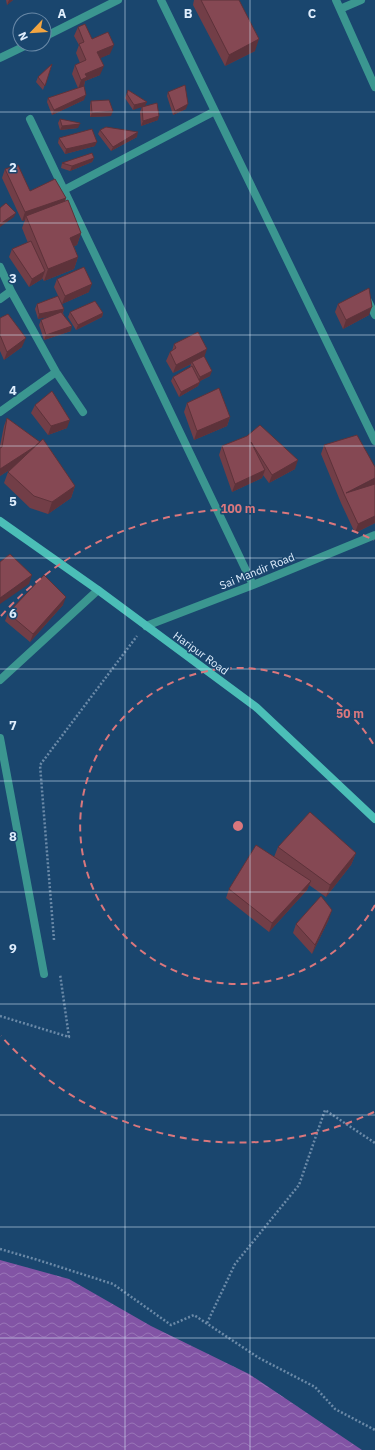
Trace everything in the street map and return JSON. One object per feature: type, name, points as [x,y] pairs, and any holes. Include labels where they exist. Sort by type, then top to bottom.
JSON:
[{"type":"street","points":[[52,33],[118,0]]},
{"type":"street","points":[[161,0],[375,441]]},
{"type":"street","points":[[336,0],[375,87]]},
{"type":"street","points":[[340,9],[361,0]]},
{"type":"street","points":[[0,58],[12,52]]},
{"type":"street","points":[[64,190],[215,111]]},
{"type":"street","points":[[30,119],[253,585]]},
{"type":"street","points":[[0,267],[11,291],[56,372],[83,412]]},
{"type":"street","points":[[0,299],[11,291]]},
{"type":"street","points":[[366,297],[375,315]]},
{"type":"street","points":[[0,412],[56,372]]},
{"type":"street","name":"Haripur Road","points":[[0,521],[98,590],[256,707],[375,819]]},
{"type":"street","name":"Sai Mandir Road","points":[[146,626],[253,585],[375,535]]},
{"type":"street","points":[[0,680],[98,590]]},
{"type":"street","points":[[0,738],[44,974]]},
{"type":"path","points":[[55,944],[40,765],[138,634]]},
{"type":"path","points":[[0,1016],[69,1037],[59,967]]},
{"type":"path","points":[[207,1323],[235,1264],[299,1185],[325,1110],[375,1143]]},
{"type":"path","points":[[0,1249],[113,1284],[171,1324],[194,1315],[259,1358],[315,1387],[335,1409],[375,1430]]},
{"type":"water","points":[[0,1260],[69,1279],[151,1326],[249,1374],[362,1450],[0,1450]]},
{"type":"building","points":[[201,0],[239,0],[259,39],[229,55]]},
{"type":"building","points":[[85,24],[92,39],[108,32],[114,45],[97,52],[104,66],[85,74],[87,77],[81,80],[75,65],[86,60],[79,44],[84,42],[78,27]]},
{"type":"building","points":[[52,64],[45,86],[38,77]]},
{"type":"building","points":[[185,85],[188,104],[175,111],[168,92]]},
{"type":"building","points":[[84,86],[86,95],[54,110],[48,98]]},
{"type":"building","points":[[128,90],[147,102],[134,105],[127,94]]},
{"type":"building","points":[[109,100],[113,111],[92,113],[91,101]]},
{"type":"building","points":[[157,103],[159,116],[143,121],[142,107]]},
{"type":"building","points":[[60,119],[80,123],[80,124],[62,126]]},
{"type":"building","points":[[106,127],[138,132],[113,147],[100,130]]},
{"type":"building","points":[[92,129],[97,142],[66,149],[59,138]]},
{"type":"building","points":[[92,153],[94,158],[72,166],[62,163]]},
{"type":"building","points":[[18,165],[30,191],[55,179],[66,198],[25,212],[5,169]]},
{"type":"building","points":[[68,200],[81,233],[70,238],[78,257],[48,269],[26,216]]},
{"type":"building","points":[[6,203],[16,213],[0,224],[0,208]]},
{"type":"building","points":[[31,241],[45,271],[32,279],[12,249]]},
{"type":"building","points":[[84,267],[92,284],[65,296],[57,279]]},
{"type":"building","points":[[369,288],[372,307],[346,320],[338,304]]},
{"type":"building","points":[[58,296],[64,309],[39,314],[37,304]]},
{"type":"building","points":[[95,301],[103,313],[78,325],[70,312]]},
{"type":"building","points":[[61,312],[72,326],[46,335],[41,320]]},
{"type":"building","points":[[8,314],[26,338],[7,352],[0,335],[0,318]]},
{"type":"building","points":[[198,332],[207,349],[176,365],[170,352],[176,348],[174,344]]},
{"type":"building","points":[[204,356],[212,371],[200,377],[192,362]]},
{"type":"building","points":[[192,366],[200,382],[181,392],[173,377]]},
{"type":"building","points":[[219,388],[230,417],[197,431],[187,403]]},
{"type":"building","points":[[52,391],[70,420],[51,426],[35,405]]},
{"type":"building","points":[[7,418],[40,442],[0,469],[0,448],[2,447]]},
{"type":"building","points":[[260,425],[298,460],[272,475],[251,442],[265,470],[235,484],[222,446],[247,436]]},
{"type":"building","points":[[357,435],[375,467],[375,478],[346,493],[375,484],[375,516],[358,524],[324,445]]},
{"type":"building","points":[[43,439],[75,486],[52,502],[34,496],[8,472]]},
{"type":"building","points":[[10,554],[32,575],[0,598],[0,562]]},
{"type":"building","points":[[44,575],[66,597],[33,634],[8,613]]},
{"type":"building","points":[[310,812],[356,853],[330,885],[278,847]]},
{"type":"building","points":[[256,845],[311,881],[272,923],[229,889]]},
{"type":"building","points":[[321,896],[332,910],[315,945],[296,924]]}]
